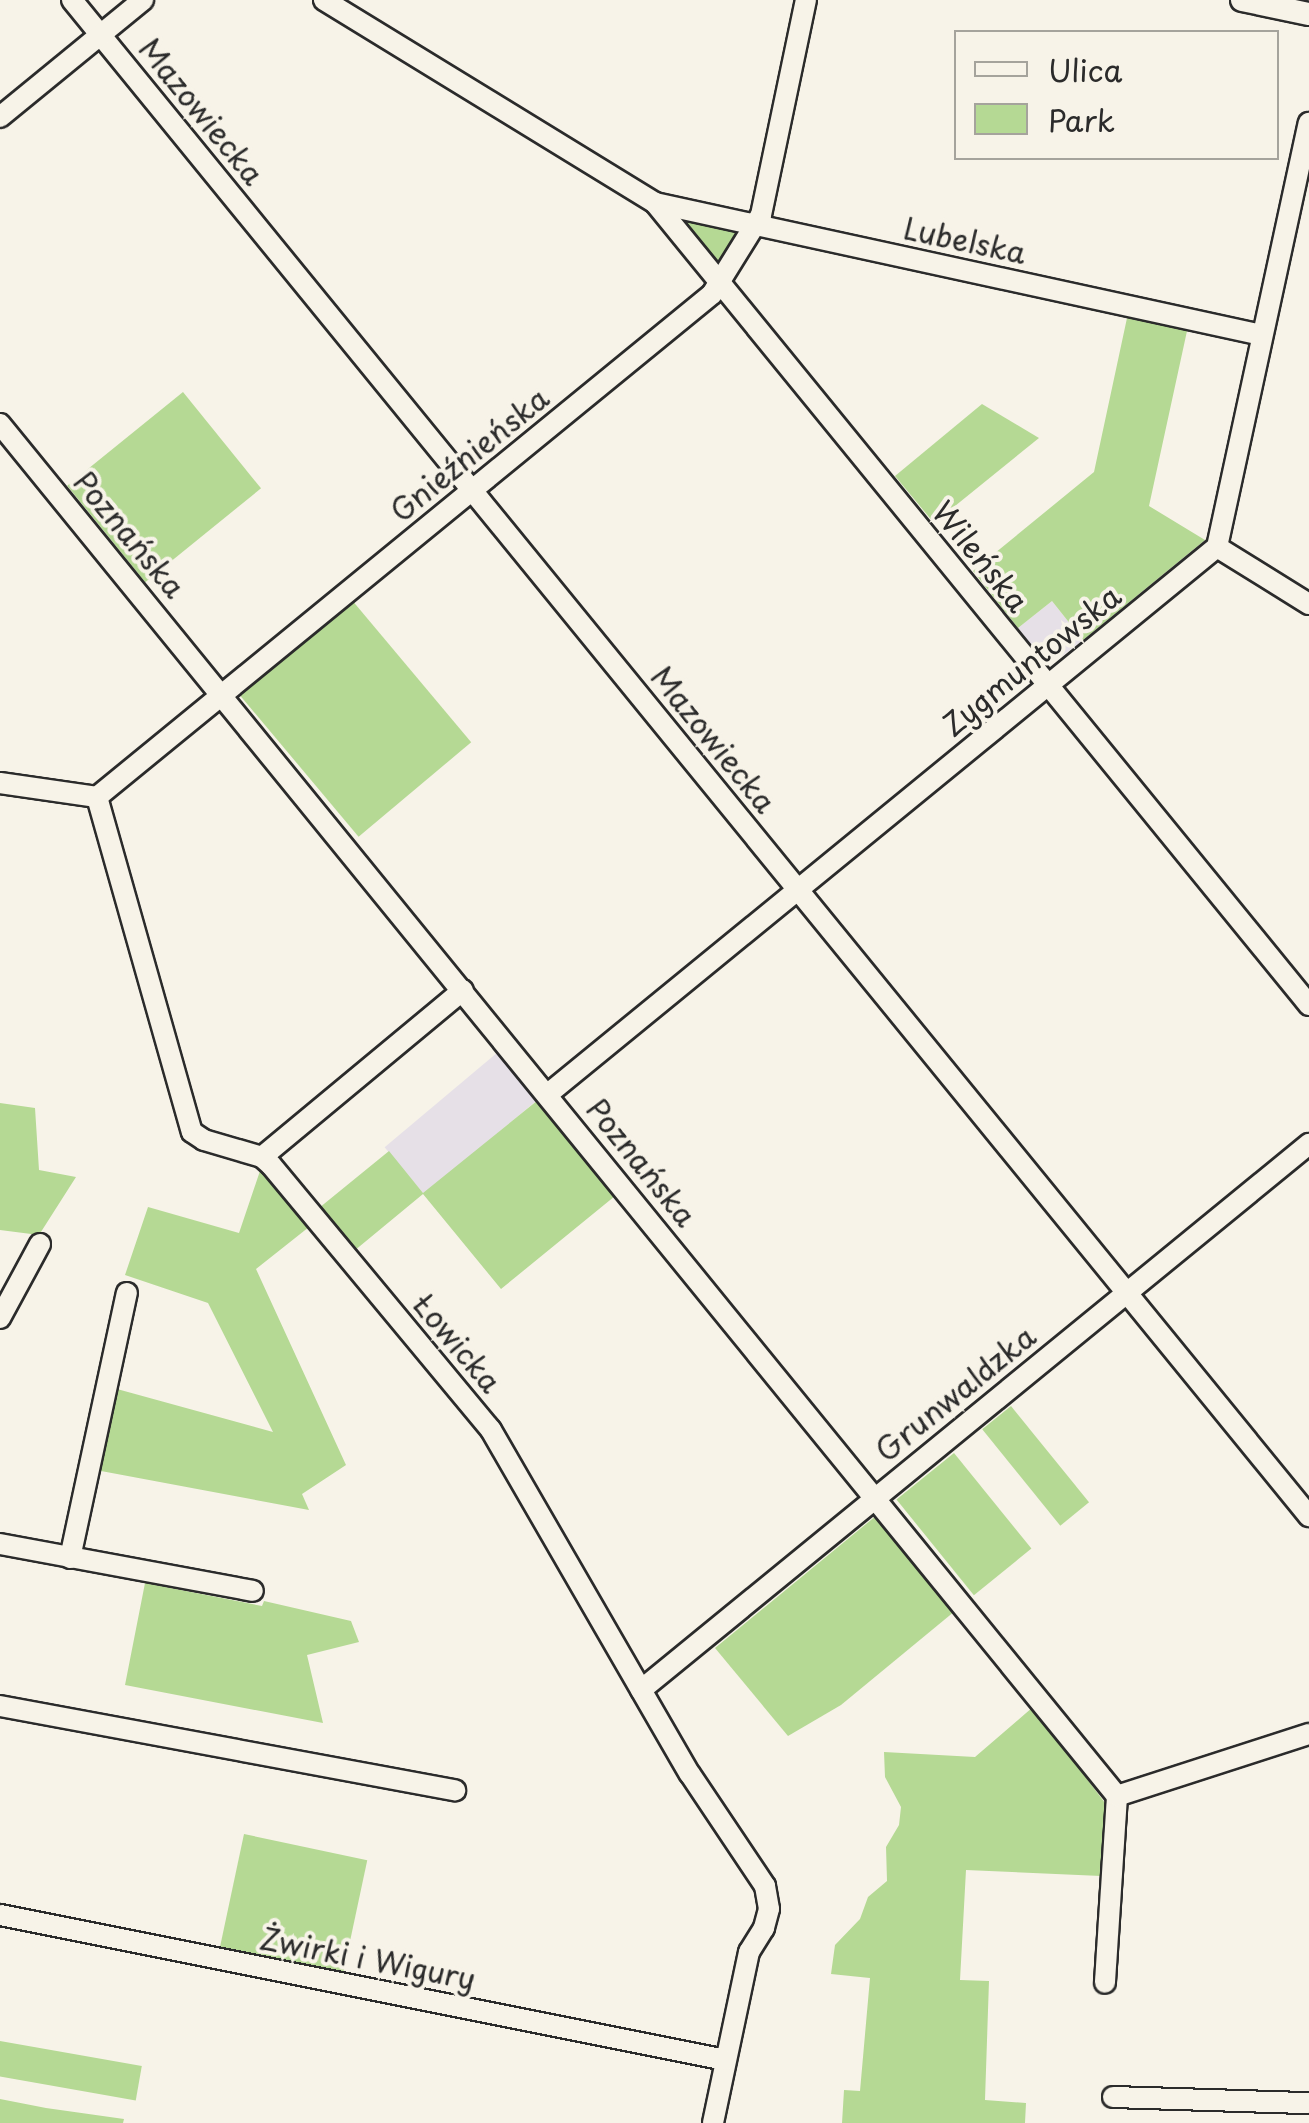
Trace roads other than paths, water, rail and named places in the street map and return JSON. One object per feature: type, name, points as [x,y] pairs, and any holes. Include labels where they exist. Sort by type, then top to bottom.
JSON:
[{"type":"street","name":"Mazowiecka","points":[[72,0],[1309,1516]]},
{"type":"street","points":[[0,117],[143,0]]},
{"type":"street","name":"Lubelska","points":[[324,0],[655,204],[722,284]]},
{"type":"street","name":"Gnieźnieńska","points":[[96,797],[722,284],[757,226],[806,0]]},
{"type":"street","points":[[1242,0],[1309,14]]},
{"type":"street","points":[[1309,122],[1217,547],[1309,604]]},
{"type":"street","name":"Lubelska","points":[[655,204],[1262,335]]},
{"type":"street","name":"Wileńska","points":[[722,284],[1309,1005]]},
{"type":"street","name":"Poznańska","points":[[0,424],[1117,1796]]},
{"type":"street","name":"Zygmuntowska","points":[[548,1094],[1217,547]]},
{"type":"street","points":[[0,783],[96,797],[192,1132],[204,1140],[262,1157],[463,990]]},
{"type":"street","name":"Grunwaldzka","points":[[641,1690],[1309,1144]]},
{"type":"street","name":"Łowicka","points":[[262,1157],[491,1430],[641,1690],[723,1826],[765,1886],[769,1909],[764,1928],[749,1952],[713,2123]]},
{"type":"street","points":[[0,1318],[40,1244]]},
{"type":"street","points":[[70,1558],[127,1293]]},
{"type":"street","points":[[0,1544],[253,1591]]},
{"type":"street","points":[[0,1706],[455,1790]]},
{"type":"street","points":[[1104,1983],[1117,1796],[1309,1734]]},
{"type":"street","name":"Żwirki i Wigury","points":[[0,1916],[725,2060]]},
{"type":"street","points":[[1114,2097],[1309,2104]]}]
